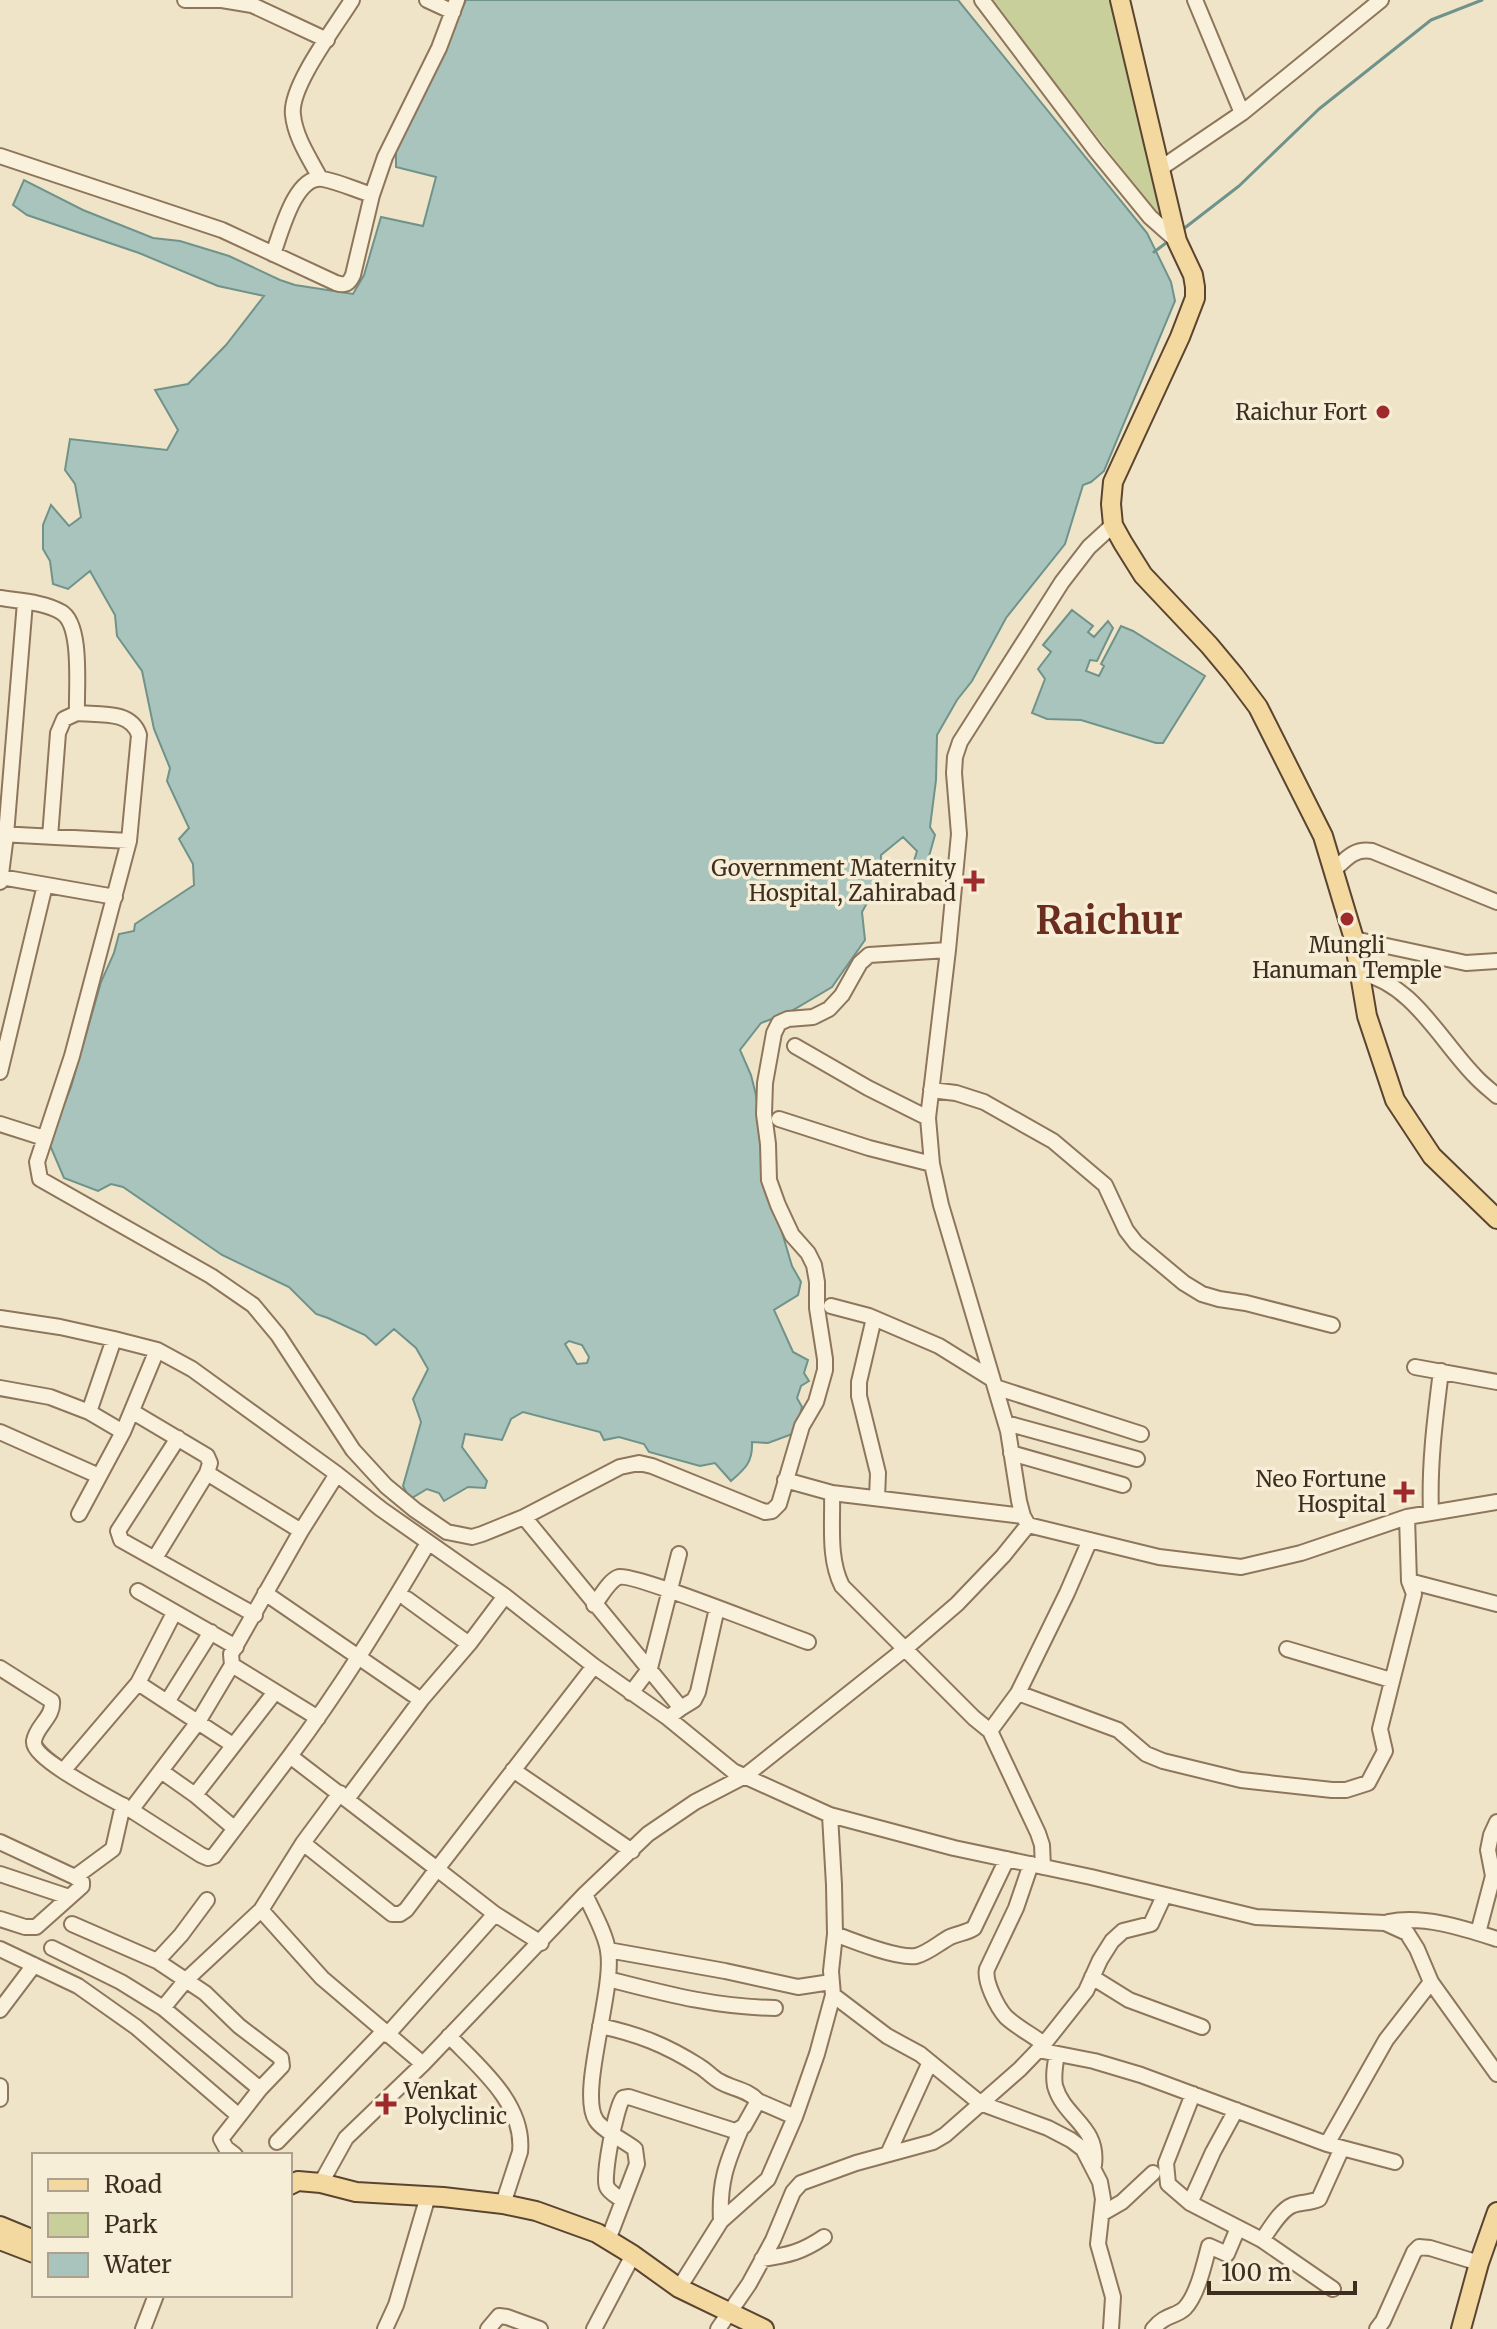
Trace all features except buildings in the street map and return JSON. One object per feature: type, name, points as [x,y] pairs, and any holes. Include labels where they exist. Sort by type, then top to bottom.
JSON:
[{"type":"main road","points":[[1120,0],[1179,244],[1193,275],[1195,298],[1113,482],[1113,525],[1143,575],[1209,645],[1258,707],[1323,836],[1354,939],[1367,1016],[1395,1100],[1432,1156],[1497,1219]]},
{"type":"main road","points":[[293,2187],[321,2183],[356,2192],[428,2196],[536,2211],[608,2240],[723,2321],[760,2328]]},
{"type":"main road","points":[[1461,2329],[1497,2212]]},
{"type":"main road","points":[[0,2226],[32,2239]]},
{"type":"main road","points":[[0,2240],[32,2252]]},
{"type":"street","points":[[185,0],[222,0],[252,5],[327,40]]},
{"type":"street","points":[[320,178],[296,131],[292,104],[304,75],[352,0]]},
{"type":"street","points":[[0,156],[222,230],[344,285],[353,275],[372,195],[385,157],[439,48],[455,6],[427,0]]},
{"type":"street","points":[[982,0],[1096,151],[1150,217],[1179,244]]},
{"type":"street","points":[[1195,0],[1242,113]]},
{"type":"street","points":[[1161,168],[1242,113],[1381,0]]},
{"type":"street","points":[[273,254],[301,187],[308,181],[320,178],[372,195]]},
{"type":"street","points":[[321,2183],[346,2138],[423,2064],[585,1894],[648,1834],[695,1802],[745,1776],[906,1648],[1003,1556],[1025,1520],[1006,1423],[941,1205],[932,1164],[928,1118],[959,834],[954,765],[960,742],[1062,582],[1089,547],[1113,525]]},
{"type":"street","points":[[0,598],[60,611],[67,617],[75,637],[77,713]]},
{"type":"street","points":[[25,602],[1,880],[115,897]]},
{"type":"street","points":[[50,837],[58,733],[64,719],[77,713],[126,718],[136,725],[139,735],[129,841],[72,1056],[37,1162],[40,1179],[211,1276],[253,1305],[278,1335],[353,1450],[386,1486],[415,1510],[447,1532],[459,1536],[472,1537],[524,1517],[631,1463],[652,1466],[765,1512],[772,1511],[779,1504],[802,1426],[816,1402],[825,1359],[814,1265],[792,1235],[769,1180],[765,1083],[774,1033],[779,1023],[788,1019],[813,1017],[829,1009],[842,995],[860,963],[869,955],[948,950]]},
{"type":"street","points":[[3,834],[129,841]]},
{"type":"street","points":[[1333,871],[1351,854],[1363,849],[1497,902]]},
{"type":"street","points":[[0,1072],[45,885]]},
{"type":"street","points":[[1354,939],[1466,963],[1497,961]]},
{"type":"street","points":[[1360,973],[1370,975],[1405,997],[1445,1039],[1473,1075],[1497,1096]]},
{"type":"street","points":[[795,1046],[928,1118]]},
{"type":"street","points":[[931,1090],[956,1093],[984,1102],[1053,1141],[1105,1185],[1126,1230],[1136,1243],[1202,1294],[1332,1325]]},
{"type":"street","points":[[779,1119],[869,1148],[932,1164]]},
{"type":"street","points":[[0,1124],[44,1138]]},
{"type":"street","points":[[831,1306],[874,1318],[939,1346],[994,1383],[1141,1434]]},
{"type":"street","points":[[0,1318],[60,1327],[157,1350],[192,1369],[505,1596],[594,1666],[668,1718],[733,1771],[830,1815],[954,1848],[1256,1917],[1385,1923],[1415,1920],[1497,1939]]},
{"type":"street","points":[[874,1318],[859,1382],[859,1396],[878,1473],[877,1498]]},
{"type":"street","points":[[89,1412],[114,1339]]},
{"type":"street","points":[[79,1514],[133,1412],[157,1350]]},
{"type":"street","points":[[1415,1367],[1497,1382]]},
{"type":"street","points":[[1431,1513],[1429,1481],[1432,1438],[1441,1371]]},
{"type":"street","points":[[0,1388],[50,1397],[89,1412],[123,1432]]},
{"type":"street","points":[[133,1412],[207,1456],[210,1463],[207,1473],[155,1558]]},
{"type":"street","points":[[1006,1423],[1137,1459]]},
{"type":"street","points":[[0,1432],[99,1476]]},
{"type":"street","points":[[178,1438],[118,1531],[121,1540],[255,1615]]},
{"type":"street","points":[[1011,1453],[1123,1485]]},
{"type":"street","points":[[207,1473],[301,1531]]},
{"type":"street","points":[[75,1877],[113,1849],[127,1808],[161,1771],[198,1722],[232,1665],[231,1654],[265,1593],[337,1474]]},
{"type":"street","points":[[785,1480],[832,1493],[1025,1520],[1159,1557],[1241,1567],[1301,1553],[1407,1517],[1497,1502]]},
{"type":"street","points":[[832,1493],[833,1556],[842,1586],[990,1731],[1038,1833],[1042,1845],[1037,1865],[985,1977],[1007,2018],[1041,2047],[1057,2054],[1094,2061],[1335,2146],[1395,2162]]},
{"type":"street","points":[[524,1517],[681,1708]]},
{"type":"street","points":[[1018,1693],[1118,1730],[1146,1754],[1163,1761],[1241,1780],[1346,1790],[1368,1783],[1385,1751],[1380,1729],[1412,1608],[1414,1594],[1409,1581],[1407,1517]]},
{"type":"street","points":[[990,1731],[1018,1693],[1090,1540]]},
{"type":"street","points":[[0,1668],[52,1701],[53,1708],[34,1739],[37,1752],[63,1771],[208,1858],[214,1856],[318,1718],[360,1656],[428,1543]]},
{"type":"street","points":[[631,1693],[650,1668],[679,1554]]},
{"type":"street","points":[[594,1605],[614,1580],[626,1577],[670,1590],[808,1642]]},
{"type":"street","points":[[1409,1581],[1497,1604]]},
{"type":"street","points":[[138,1591],[236,1647]]},
{"type":"street","points":[[265,1593],[421,1700]]},
{"type":"street","points":[[163,2008],[186,1980],[261,1910],[303,1843],[469,1644],[505,1596]]},
{"type":"street","points":[[407,1599],[469,1644]]},
{"type":"street","points":[[668,1718],[694,1700],[698,1692],[717,1608]]},
{"type":"street","points":[[63,1771],[138,1683],[174,1613]]},
{"type":"street","points":[[167,1702],[211,1632]]},
{"type":"street","points":[[1287,1649],[1391,1680]]},
{"type":"street","points":[[232,1665],[318,1718]]},
{"type":"street","points":[[303,1843],[392,1914],[400,1914],[594,1666]]},
{"type":"street","points":[[138,1683],[233,1745]]},
{"type":"street","points":[[195,1795],[275,1692]]},
{"type":"street","points":[[290,1756],[495,1914],[541,1943]]},
{"type":"street","points":[[513,1770],[632,1851]]},
{"type":"street","points":[[161,1771],[234,1828]]},
{"type":"street","points":[[679,2288],[721,2221],[768,2179],[795,2117],[817,2054],[832,1988],[835,1934],[830,1815]]},
{"type":"street","points":[[1478,1933],[1493,1876],[1488,1850],[1497,1822]]},
{"type":"street","points":[[0,1842],[82,1882],[82,1886],[36,1927],[0,1919]]},
{"type":"street","points":[[835,1934],[877,1949],[908,1956],[921,1955],[974,1928],[1007,1859]]},
{"type":"street","points":[[0,1874],[69,1897]]},
{"type":"street","points":[[585,1894],[608,1950],[608,1979],[590,2106],[594,2119],[635,2149],[638,2157],[608,2240]]},
{"type":"street","points":[[723,2321],[762,2259],[793,2192],[801,2183],[933,2142],[945,2135],[1041,2047],[1086,1991],[1112,1941],[1123,1931],[1151,1924],[1164,1896]]},
{"type":"street","points":[[157,1961],[207,1900]]},
{"type":"street","points":[[261,1910],[322,1978],[423,2064]]},
{"type":"street","points":[[277,2142],[386,2033],[495,1914]]},
{"type":"street","points":[[1385,1923],[1407,1933],[1431,1982],[1497,2074]]},
{"type":"street","points":[[72,1924],[157,1961],[205,1993],[239,2026],[283,2061],[281,2068],[223,2134],[222,2144],[233,2153]]},
{"type":"street","points":[[52,1948],[121,1982],[163,2008],[260,2089]]},
{"type":"street","points":[[0,1949],[78,1986],[136,2027],[239,2116]]},
{"type":"street","points":[[608,1950],[798,1987],[832,1988],[887,2036],[930,2062],[980,2103],[1048,2128],[1083,2149],[1100,2182],[1103,2213],[1098,2244],[1113,2297],[1111,2329]]},
{"type":"street","points":[[3,2000],[34,1965]]},
{"type":"street","points":[[1092,1977],[1129,2000],[1202,2027]]},
{"type":"street","points":[[608,1979],[708,2003],[775,2008]]},
{"type":"street","points":[[1262,2240],[1284,2211],[1293,2205],[1319,2199],[1335,2146],[1386,2040],[1431,1982]]},
{"type":"street","points":[[600,2026],[663,2044],[704,2068],[717,2080],[746,2091],[758,2101],[795,2117]]},
{"type":"street","points":[[449,2036],[491,2079],[516,2120],[520,2152],[503,2204]]},
{"type":"street","points":[[1057,2054],[1054,2072],[1056,2089],[1065,2106],[1092,2139],[1094,2167]]},
{"type":"street","points":[[888,2154],[930,2062]]},
{"type":"street","points":[[0,2086],[0,2099]]},
{"type":"street","points":[[1193,2094],[1166,2163],[1168,2184],[1190,2203],[1262,2240],[1333,2289]]},
{"type":"street","points":[[622,2200],[606,2186],[612,2132],[623,2098],[629,2097],[735,2131],[741,2129]]},
{"type":"street","points":[[721,2221],[721,2187],[729,2157],[758,2101]]},
{"type":"street","points":[[1190,2203],[1236,2110]]},
{"type":"street","points":[[1103,2213],[1122,2202],[1153,2173]]},
{"type":"street","points":[[768,2179],[793,2192]]},
{"type":"street","points":[[385,2329],[396,2305],[428,2196]]},
{"type":"street","points":[[1153,2329],[1166,2316],[1187,2306],[1199,2281],[1209,2246],[1227,2254],[1238,2228]]},
{"type":"street","points":[[762,2259],[794,2254],[824,2237]]},
{"type":"street","points":[[1377,2329],[1419,2247],[1479,2263]]},
{"type":"street","points":[[594,2329],[633,2255]]},
{"type":"street","points":[[143,2329],[155,2297]]},
{"type":"street","points":[[488,2329],[499,2316],[540,2329]]},
{"type":"green space","points":[[991,0],[1111,0],[1167,212],[1162,220]]},
{"type":"water","points":[[466,0],[958,0],[1147,233],[1171,282],[1175,301],[1104,471],[1083,485],[1065,544],[1006,618],[972,681],[937,735],[936,780],[930,827],[935,835],[926,867],[913,864],[917,851],[903,837],[881,855],[880,880],[862,912],[865,940],[832,987],[788,1013],[761,1023],[740,1050],[756,1095],[764,1152],[761,1175],[792,1266],[801,1282],[798,1295],[774,1310],[793,1352],[808,1360],[804,1373],[809,1381],[801,1386],[797,1398],[802,1407],[795,1433],[768,1443],[752,1442],[747,1464],[731,1481],[715,1463],[700,1466],[649,1452],[644,1444],[619,1437],[604,1440],[600,1432],[523,1412],[511,1419],[502,1440],[465,1434],[462,1447],[487,1481],[485,1488],[468,1487],[444,1501],[439,1493],[427,1489],[410,1499],[403,1486],[421,1422],[413,1399],[428,1369],[416,1348],[394,1329],[376,1345],[365,1335],[316,1314],[289,1287],[222,1255],[123,1187],[111,1184],[98,1191],[64,1178],[49,1143],[71,1087],[101,982],[119,934],[134,931],[135,924],[194,885],[193,864],[179,839],[189,828],[167,781],[170,768],[154,729],[142,671],[117,636],[115,615],[90,571],[68,589],[53,584],[50,561],[43,549],[43,525],[51,505],[69,526],[81,517],[75,484],[65,470],[70,439],[167,450],[178,430],[155,390],[188,384],[226,345],[264,296],[218,286],[139,253],[27,215],[13,205],[24,180],[83,210],[153,238],[180,241],[229,256],[295,285],[353,294],[364,275],[381,217],[423,226],[436,177],[396,167],[396,149]],"holes":[[[569,1341],[582,1345],[589,1357],[587,1363],[577,1364],[565,1344]]]},
{"type":"water","points":[[1072,610],[1093,626],[1088,632],[1094,637],[1108,621],[1113,628],[1097,661],[1090,660],[1086,671],[1099,676],[1104,666],[1101,664],[1121,626],[1205,676],[1163,743],[1081,720],[1047,719],[1032,713],[1045,679],[1038,669],[1051,652],[1043,645]]},
{"type":"waterway","points":[[1182,230],[1239,186],[1319,109],[1431,20],[1482,0]]},
{"type":"waterway","points":[[1154,252],[1170,240]]},
{"type":"place","name":"Raichur Fort","points":[[1383,412]]},
{"type":"place","name":"Government Maternity Hospital, Zahirabad","points":[[974,881]]},
{"type":"place","name":"Mungli Hanuman Temple","points":[[1347,919]]},
{"type":"place","name":"Neo Fortune Hospital","points":[[1404,1492]]},
{"type":"place","name":"Venkat Polyclinic","points":[[386,2104]]},
{"type":"district","name":"Raichur","points":[[1109,920]]}]
